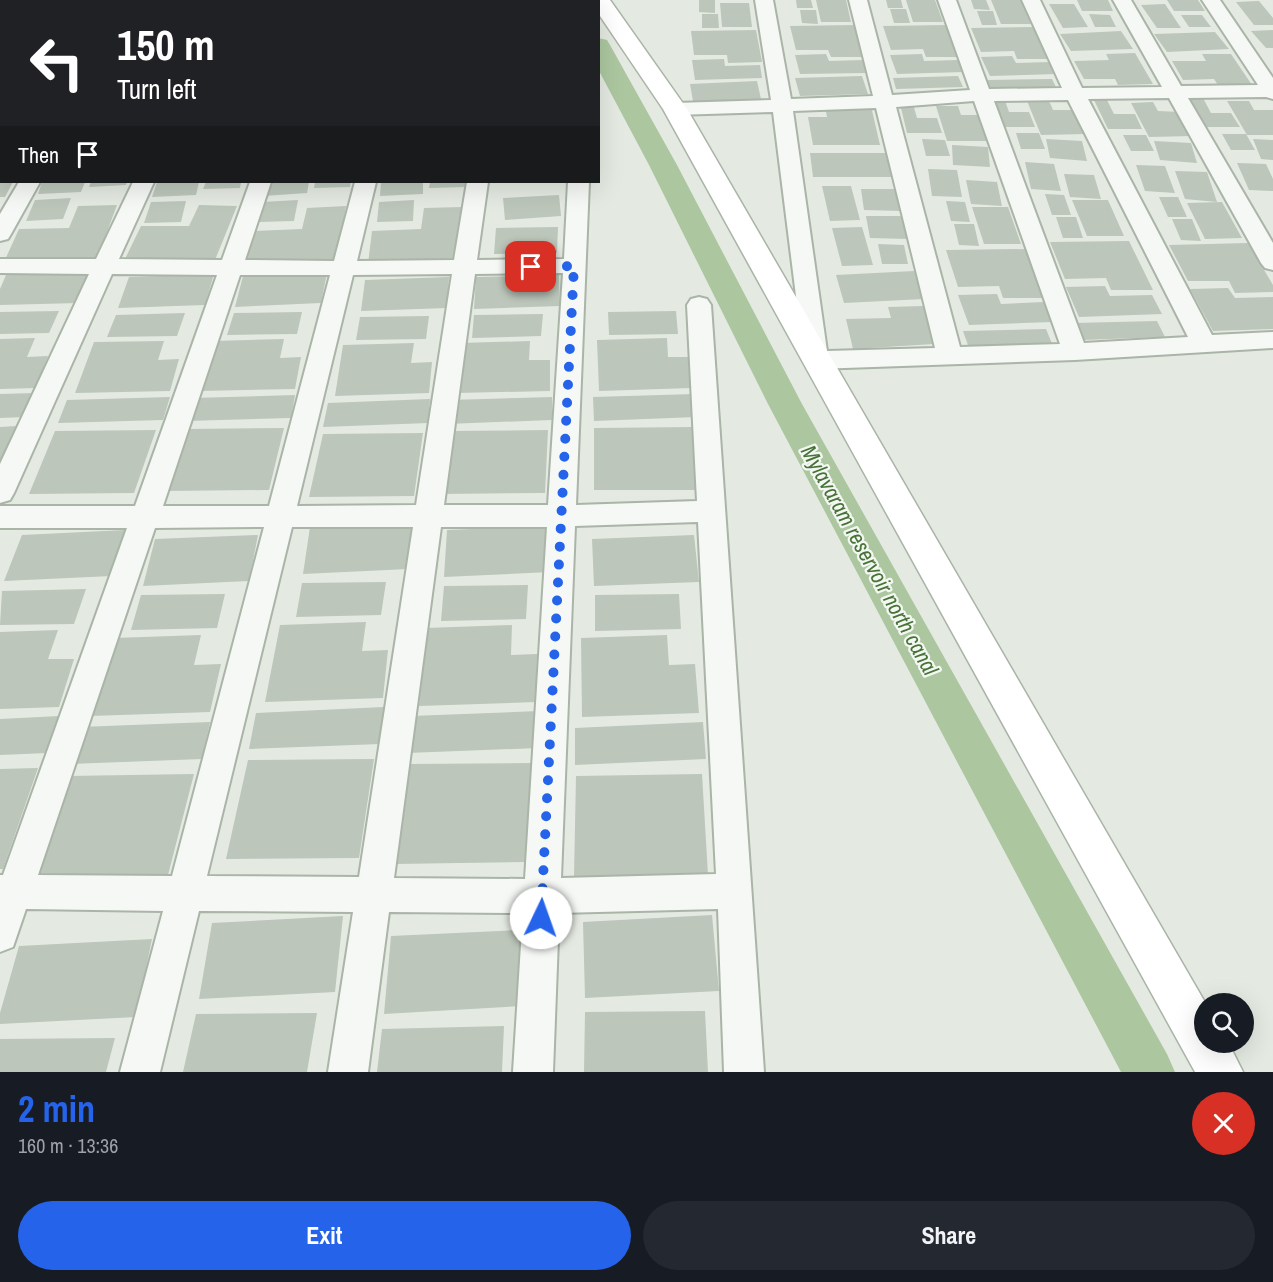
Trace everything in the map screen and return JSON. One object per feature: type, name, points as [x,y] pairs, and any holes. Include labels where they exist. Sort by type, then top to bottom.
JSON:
[{"type":"street","points":[[600,0],[675,109],[1220,1072]]},
{"type":"street","points":[[764,0],[782,105],[816,360]]},
{"type":"street","points":[[858,0],[950,357]]},
{"type":"street","points":[[946,0],[1075,352]]},
{"type":"street","points":[[1031,0],[1075,94],[1204,344]]},
{"type":"street","points":[[1122,0],[1273,263]]},
{"type":"street","points":[[1211,0],[1273,92]]},
{"type":"street","points":[[675,109],[884,102],[982,95],[1273,92]]},
{"type":"street","points":[[0,234],[28,183]]},
{"type":"street","points":[[0,493],[143,183]]},
{"type":"street","points":[[0,934],[7,892],[145,516],[261,183]]},
{"type":"street","points":[[140,1072],[365,183]]},
{"type":"street","points":[[348,1072],[477,183]]},
{"type":"street","points":[[533,1072],[579,183]]},
{"type":"street","points":[[0,266],[231,268],[574,266]]},
{"type":"street","points":[[699,305],[744,1072]]},
{"type":"street","points":[[816,360],[1075,352],[1273,340]]},
{"type":"street","points":[[0,517],[562,516],[712,511]]},
{"type":"street","points":[[7,892],[542,896],[735,891]]},
{"type":"building","points":[[699,0],[715,0],[715,13],[699,12]]},
{"type":"building","points":[[796,0],[811,0],[813,8],[797,8]]},
{"type":"building","points":[[816,0],[846,0],[851,22],[821,22]]},
{"type":"building","points":[[886,0],[901,0],[903,8],[888,8]]},
{"type":"building","points":[[906,0],[935,0],[943,22],[913,22]]},
{"type":"building","points":[[971,0],[986,0],[990,10],[974,9]]},
{"type":"building","points":[[991,0],[1021,0],[1031,24],[1001,24]]},
{"type":"building","points":[[1077,0],[1108,0],[1113,11],[1082,11]]},
{"type":"building","points":[[1167,0],[1198,0],[1205,11],[1174,11]]},
{"type":"building","points":[[1259,1],[1273,18],[1273,25],[1254,25],[1236,2]]},
{"type":"building","points":[[720,3],[749,3],[752,27],[722,27]]},
{"type":"building","points":[[1049,4],[1074,4],[1088,27],[1063,28]]},
{"type":"building","points":[[1165,4],[1181,28],[1157,28],[1141,5]]},
{"type":"building","points":[[890,9],[906,9],[910,23],[894,23]]},
{"type":"building","points":[[800,10],[816,10],[818,24],[802,23]]},
{"type":"building","points":[[977,11],[993,11],[997,25],[982,25]]},
{"type":"building","points":[[702,14],[718,14],[719,28],[702,28]]},
{"type":"building","points":[[1089,14],[1110,15],[1116,27],[1095,27]]},
{"type":"building","points":[[1181,15],[1202,15],[1211,27],[1189,27]]},
{"type":"building","points":[[855,25],[864,57],[831,57],[828,50],[796,50],[790,26]]},
{"type":"building","points":[[947,25],[960,57],[926,57],[923,49],[891,50],[883,26]]},
{"type":"building","points":[[1035,27],[1051,59],[1017,59],[1014,51],[981,52],[971,28]]},
{"type":"building","points":[[756,30],[762,62],[728,63],[727,55],[694,55],[691,31]]},
{"type":"building","points":[[1273,30],[1273,48],[1266,48],[1251,31]]},
{"type":"building","points":[[1121,31],[1133,49],[1071,51],[1060,34]]},
{"type":"building","points":[[1215,32],[1229,49],[1167,52],[1154,34]]},
{"type":"building","points":[[1135,53],[1153,84],[1118,85],[1115,79],[1084,79],[1074,61],[1109,60],[1106,54]]},
{"type":"building","points":[[826,54],[829,61],[863,60],[867,73],[800,74],[795,55]]},
{"type":"building","points":[[922,54],[924,61],[958,60],[964,72],[897,74],[890,55]]},
{"type":"building","points":[[1202,54],[1231,54],[1252,85],[1218,85],[1214,79],[1183,80],[1172,61],[1206,61]]},
{"type":"building","points":[[1012,56],[1016,63],[1050,62],[1057,74],[990,76],[981,57]]},
{"type":"building","points":[[724,59],[725,66],[760,65],[762,78],[695,80],[692,60]]},
{"type":"building","points":[[862,76],[868,94],[800,96],[795,78]]},
{"type":"building","points":[[958,76],[963,87],[896,89],[893,78]]},
{"type":"building","points":[[1052,79],[1057,89],[991,91],[986,80]]},
{"type":"building","points":[[757,81],[761,99],[693,101],[690,84]]},
{"type":"building","points":[[990,98],[1004,98],[1009,112],[1029,112],[1035,127],[1001,127]]},
{"type":"building","points":[[1203,98],[1211,113],[1231,113],[1240,127],[1206,127],[1190,99]]},
{"type":"building","points":[[1094,100],[1107,100],[1114,114],[1135,114],[1142,129],[1108,129]]},
{"type":"building","points":[[1027,101],[1049,101],[1053,110],[1075,110],[1086,134],[1041,135]]},
{"type":"building","points":[[1227,101],[1249,101],[1254,110],[1273,110],[1273,135],[1247,135]]},
{"type":"building","points":[[1153,102],[1158,111],[1180,112],[1194,136],[1149,137],[1131,103]]},
{"type":"building","points":[[900,104],[913,104],[917,118],[937,118],[942,133],[907,133]]},
{"type":"building","points":[[825,106],[871,106],[880,145],[813,145],[808,117],[827,117]]},
{"type":"building","points":[[936,106],[958,106],[961,115],[983,115],[992,141],[947,141]]},
{"type":"building","points":[[1016,133],[1039,133],[1045,149],[1021,149]]},
{"type":"building","points":[[1222,134],[1246,134],[1255,150],[1231,150]]},
{"type":"building","points":[[1123,135],[1146,135],[1154,151],[1131,151]]},
{"type":"building","points":[[922,139],[945,140],[950,156],[926,156]]},
{"type":"building","points":[[1046,139],[1082,141],[1087,161],[1050,158]]},
{"type":"building","points":[[1253,139],[1273,140],[1273,160],[1261,159]]},
{"type":"building","points":[[1154,141],[1191,143],[1197,163],[1160,160]]},
{"type":"building","points":[[952,145],[988,147],[990,167],[953,165]]},
{"type":"building","points":[[810,153],[892,153],[897,177],[813,177]]},
{"type":"building","points":[[1025,162],[1054,164],[1061,191],[1031,189]]},
{"type":"building","points":[[1237,163],[1266,164],[1273,179],[1273,191],[1249,190]]},
{"type":"building","points":[[1136,165],[1165,166],[1175,193],[1145,191]]},
{"type":"building","points":[[928,169],[957,170],[962,197],[932,196]]},
{"type":"building","points":[[1175,171],[1207,172],[1217,202],[1185,199]]},
{"type":"building","points":[[1064,174],[1094,175],[1101,199],[1070,197]]},
{"type":"building","points":[[966,180],[997,182],[1002,206],[971,204]]},
{"type":"building","points":[[0,183],[12,183],[5,197],[0,197]]},
{"type":"building","points":[[42,183],[85,183],[81,192],[38,194]]},
{"type":"building","points":[[91,183],[127,183],[126,185],[89,187]]},
{"type":"building","points":[[157,183],[199,183],[196,195],[152,197]]},
{"type":"building","points":[[206,183],[241,183],[240,188],[203,189]]},
{"type":"building","points":[[267,183],[309,183],[307,193],[264,196]]},
{"type":"building","points":[[315,183],[351,183],[350,187],[314,188]]},
{"type":"building","points":[[381,183],[423,183],[423,194],[380,196]]},
{"type":"building","points":[[430,183],[465,183],[465,187],[429,188]]},
{"type":"building","points":[[822,186],[851,186],[860,220],[830,221]]},
{"type":"building","points":[[861,189],[898,189],[902,211],[864,210]]},
{"type":"building","points":[[1045,194],[1064,195],[1071,215],[1052,215]]},
{"type":"building","points":[[559,195],[561,216],[505,220],[503,198]]},
{"type":"building","points":[[1159,197],[1178,197],[1187,217],[1168,217]]},
{"type":"building","points":[[71,198],[63,219],[26,221],[35,200]]},
{"type":"building","points":[[298,200],[294,221],[258,222],[262,202]]},
{"type":"building","points":[[414,200],[413,221],[377,222],[379,202]]},
{"type":"building","points":[[1072,200],[1108,200],[1124,236],[1087,236]]},
{"type":"building","points":[[186,201],[181,222],[144,223],[151,202]]},
{"type":"building","points":[[946,201],[965,202],[970,222],[951,221]]},
{"type":"building","points":[[1222,202],[1242,238],[1205,239],[1187,203]]},
{"type":"building","points":[[117,205],[97,259],[4,262],[19,229],[69,228],[78,206]]},
{"type":"building","points":[[199,205],[237,206],[215,260],[125,259],[141,226],[189,226]]},
{"type":"building","points":[[346,206],[337,261],[245,264],[253,231],[302,229],[307,208]]},
{"type":"building","points":[[463,207],[460,261],[368,264],[372,231],[421,229],[424,208]]},
{"type":"building","points":[[972,207],[1008,207],[1021,244],[984,244]]},
{"type":"building","points":[[866,216],[905,216],[909,239],[870,238]]},
{"type":"building","points":[[1056,217],[1076,217],[1083,238],[1063,238]]},
{"type":"building","points":[[1172,219],[1192,219],[1201,241],[1181,240]]},
{"type":"building","points":[[954,224],[974,224],[979,246],[959,245]]},
{"type":"building","points":[[558,227],[557,253],[494,254],[496,228]]},
{"type":"building","points":[[862,227],[873,265],[842,266],[832,228]]},
{"type":"building","points":[[1129,241],[1153,290],[1111,290],[1106,278],[1065,279],[1050,242]]},
{"type":"building","points":[[1248,243],[1273,285],[1273,292],[1235,293],[1229,281],[1188,281],[1169,245]]},
{"type":"building","points":[[878,244],[904,245],[908,264],[882,264]]},
{"type":"building","points":[[1026,249],[1045,298],[1003,298],[999,286],[958,287],[946,250]]},
{"type":"building","points":[[914,271],[924,299],[844,303],[836,275]]},
{"type":"building","points":[[91,272],[79,303],[0,305],[0,289],[6,275]]},
{"type":"building","points":[[327,273],[321,303],[235,307],[243,276]]},
{"type":"building","points":[[214,274],[205,305],[118,308],[129,277]]},
{"type":"building","points":[[559,275],[560,306],[474,309],[476,277]]},
{"type":"building","points":[[449,277],[447,308],[361,311],[365,280]]},
{"type":"building","points":[[1105,286],[1110,296],[1152,295],[1162,314],[1079,317],[1066,287]]},
{"type":"building","points":[[1228,288],[1235,298],[1273,297],[1273,329],[1213,331],[1190,289]]},
{"type":"building","points":[[997,294],[1001,304],[1044,302],[1052,322],[969,325],[958,295]]},
{"type":"building","points":[[924,306],[934,344],[853,349],[846,319],[891,318],[888,307]]},
{"type":"building","points":[[59,311],[49,333],[0,334],[0,312]]},
{"type":"building","points":[[676,311],[678,334],[609,335],[608,312]]},
{"type":"building","points":[[302,312],[297,334],[227,335],[234,313]]},
{"type":"building","points":[[185,313],[177,336],[107,337],[116,315]]},
{"type":"building","points":[[543,314],[541,336],[472,338],[474,315]]},
{"type":"building","points":[[429,316],[426,339],[356,340],[360,317]]},
{"type":"building","points":[[1157,321],[1165,337],[1082,340],[1074,323]]},
{"type":"building","points":[[1046,329],[1053,346],[969,348],[963,331]]},
{"type":"building","points":[[35,338],[27,357],[48,356],[36,388],[0,389],[0,339]]},
{"type":"building","points":[[667,338],[668,357],[689,357],[692,388],[599,391],[597,340]]},
{"type":"building","points":[[284,339],[280,358],[301,357],[295,389],[200,391],[214,341]]},
{"type":"building","points":[[164,341],[158,360],[179,359],[170,391],[75,393],[94,342]]},
{"type":"building","points":[[530,341],[529,360],[550,360],[550,391],[456,393],[460,343]]},
{"type":"building","points":[[414,343],[411,363],[432,362],[429,393],[335,396],[343,345]]},
{"type":"building","points":[[35,393],[25,417],[0,418],[0,394]]},
{"type":"building","points":[[695,394],[697,417],[594,421],[593,397]]},
{"type":"building","points":[[295,395],[291,418],[186,421],[193,398]]},
{"type":"building","points":[[170,397],[163,420],[58,423],[67,400]]},
{"type":"building","points":[[552,397],[552,420],[447,424],[449,400]]},
{"type":"building","points":[[430,399],[428,423],[323,427],[328,403]]},
{"type":"building","points":[[17,426],[0,465],[0,427]]},
{"type":"building","points":[[694,427],[698,490],[594,490],[594,428]]},
{"type":"building","points":[[284,428],[269,490],[164,491],[184,429]]},
{"type":"building","points":[[156,430],[134,493],[29,494],[55,431]]},
{"type":"building","points":[[548,430],[545,493],[440,494],[448,431]]},
{"type":"building","points":[[423,433],[414,496],[309,497],[323,434]]},
{"type":"building","points":[[412,523],[408,569],[303,574],[310,527]]},
{"type":"building","points":[[549,526],[550,572],[444,577],[447,530]]},
{"type":"building","points":[[125,530],[112,576],[4,581],[22,535]]},
{"type":"building","points":[[258,535],[249,581],[143,586],[155,539]]},
{"type":"building","points":[[694,535],[699,582],[594,586],[592,539]]},
{"type":"building","points":[[386,582],[381,615],[296,617],[302,583]]},
{"type":"building","points":[[528,585],[526,619],[441,621],[444,586]]},
{"type":"building","points":[[86,589],[74,624],[0,625],[2,591]]},
{"type":"building","points":[[225,594],[217,628],[131,630],[141,595]]},
{"type":"building","points":[[679,594],[681,629],[595,631],[595,595]]},
{"type":"building","points":[[366,622],[362,651],[388,650],[383,698],[265,702],[280,625]]},
{"type":"building","points":[[512,625],[511,655],[537,654],[536,702],[419,706],[426,628]]},
{"type":"building","points":[[58,630],[48,659],[74,659],[59,707],[0,709],[0,632]]},
{"type":"building","points":[[201,635],[194,665],[221,664],[210,712],[91,716],[114,638]]},
{"type":"building","points":[[667,635],[669,665],[695,664],[699,713],[582,717],[581,638]]},
{"type":"building","points":[[384,707],[380,744],[249,749],[256,713]]},
{"type":"building","points":[[539,711],[538,748],[407,753],[411,716]]},
{"type":"building","points":[[59,716],[48,753],[0,755],[0,719]]},
{"type":"building","points":[[210,722],[202,759],[70,764],[80,727]]},
{"type":"building","points":[[703,722],[706,759],[575,765],[575,728]]},
{"type":"building","points":[[374,759],[359,858],[226,859],[248,760]]},
{"type":"building","points":[[533,763],[528,862],[395,864],[407,764]]},
{"type":"building","points":[[38,768],[3,869],[0,869],[0,769]]},
{"type":"building","points":[[194,774],[168,875],[34,877],[67,776]]},
{"type":"building","points":[[702,774],[708,875],[574,877],[576,776]]},
{"type":"building","points":[[712,915],[719,991],[585,998],[583,922]]},
{"type":"building","points":[[343,916],[335,992],[199,999],[212,923]]},
{"type":"building","points":[[521,930],[521,1006],[384,1014],[391,936]]},
{"type":"building","points":[[152,939],[136,1017],[0,1024],[0,1013],[19,946]]},
{"type":"building","points":[[705,1011],[708,1072],[584,1072],[585,1012]]},
{"type":"building","points":[[317,1013],[307,1072],[183,1072],[196,1014]]},
{"type":"building","points":[[504,1026],[502,1072],[377,1072],[382,1029]]},
{"type":"building","points":[[115,1038],[106,1072],[0,1072],[0,1039]]},
{"type":"waterway","name":"Mylavaram reservoir north canal","points":[[600,49],[663,165],[785,404],[1149,1072]]},
{"type":"route","points":[[531,267],[574,266],[541,918]]}]
